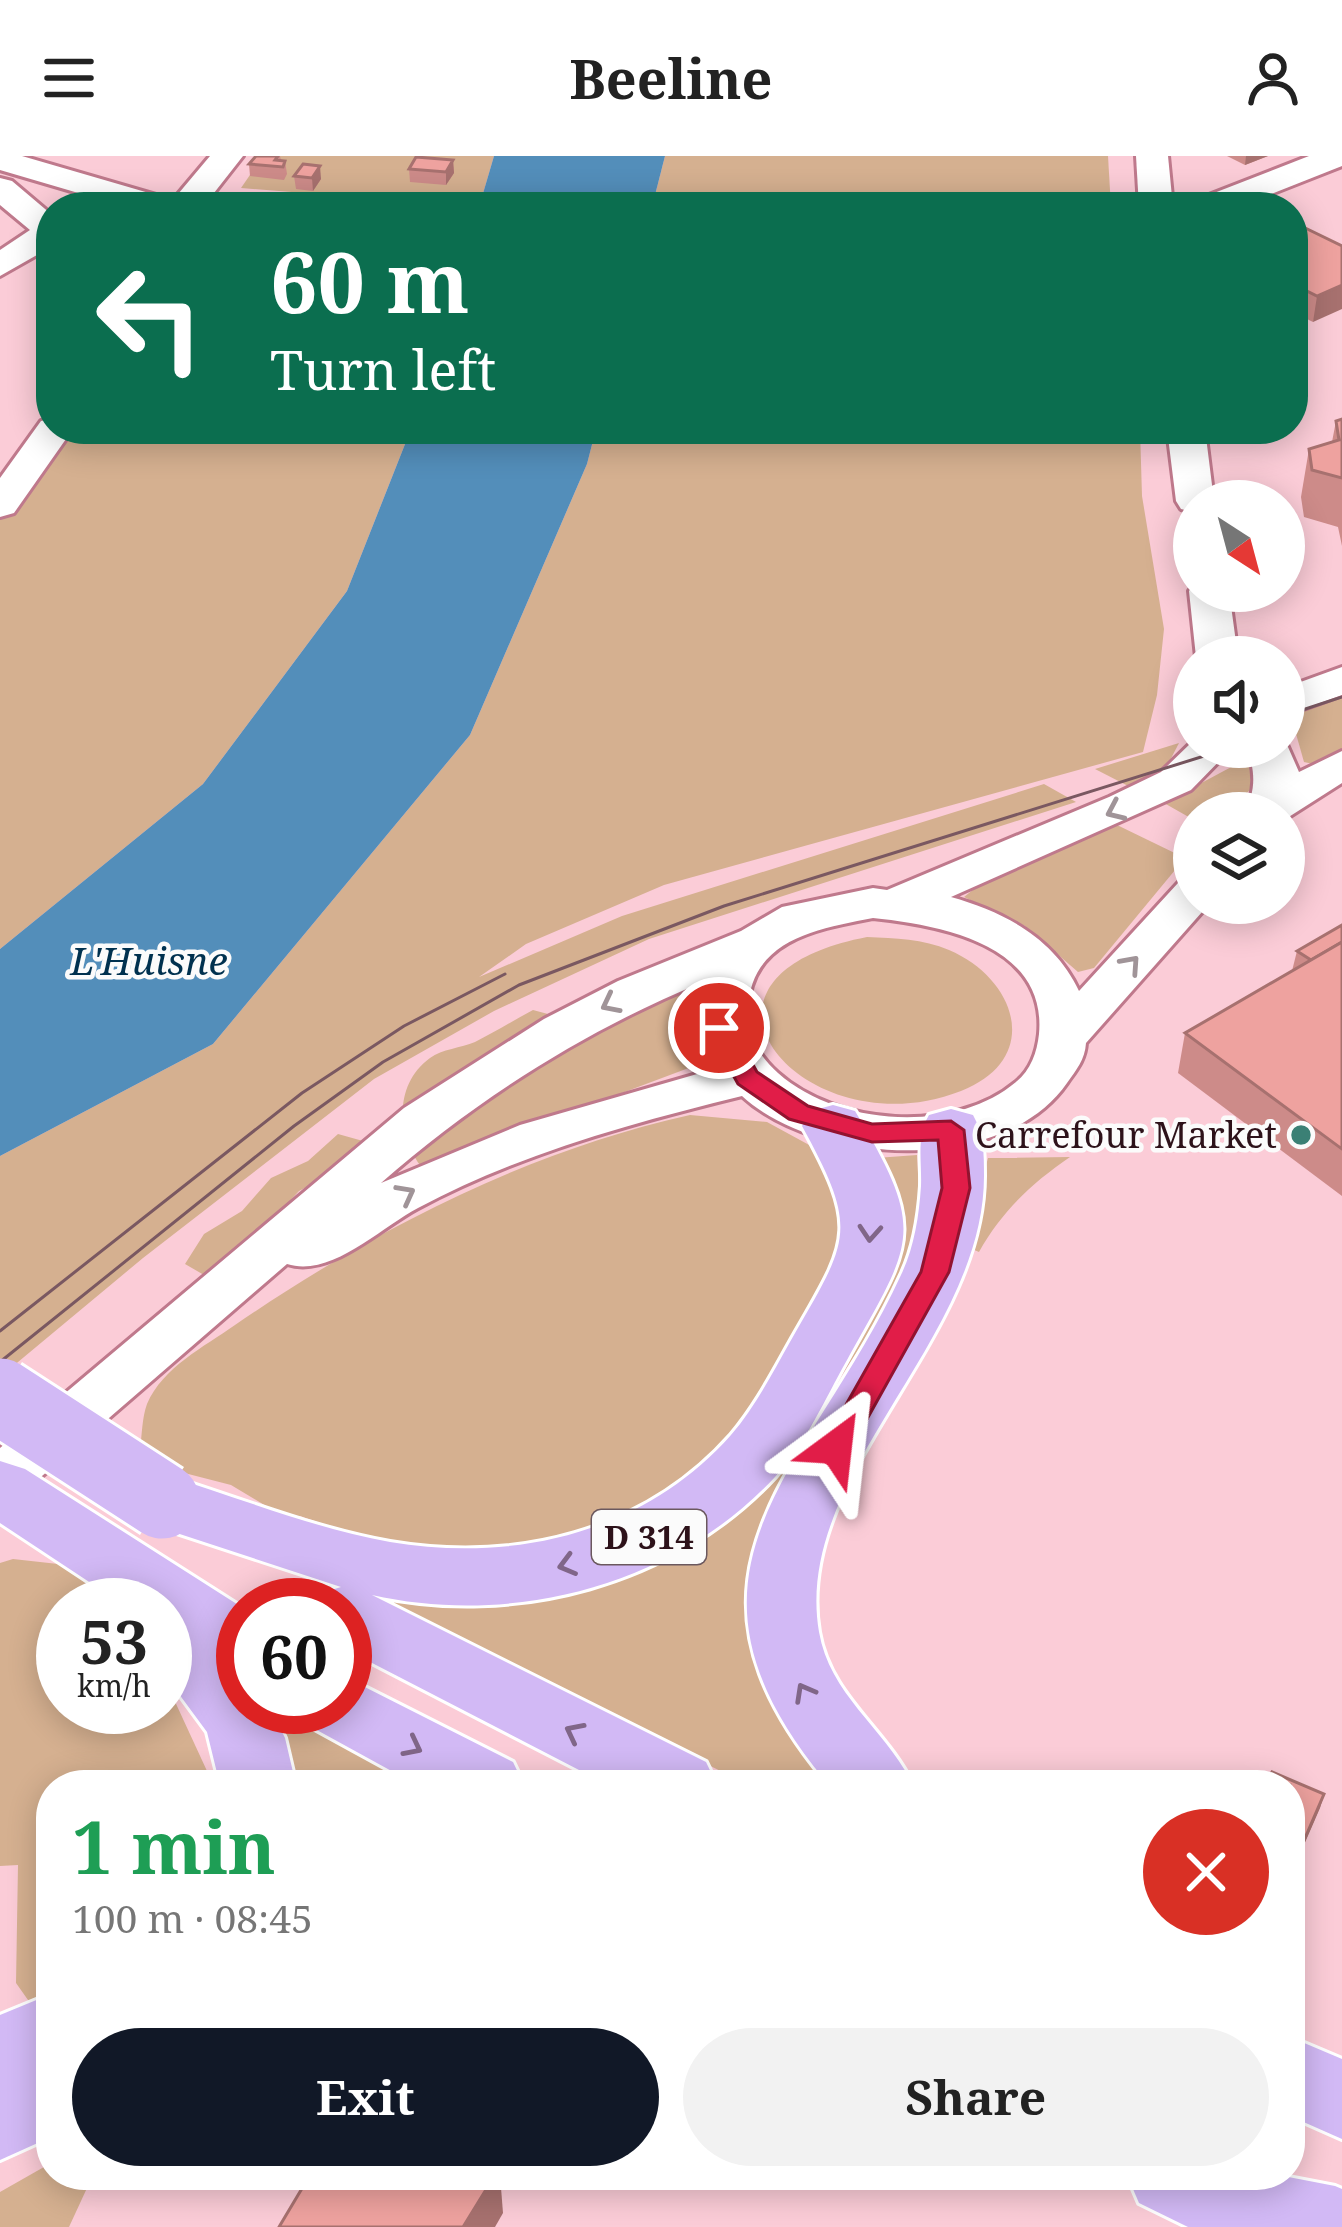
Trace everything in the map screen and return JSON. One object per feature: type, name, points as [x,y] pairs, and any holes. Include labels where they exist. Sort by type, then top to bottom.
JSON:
[{"type":"main road","name":"D 314","points":[[162,1501],[386,1570],[461,1581],[558,1568],[632,1546],[674,1523],[694,1511],[754,1455],[797,1390],[868,1260],[872,1205],[833,1126]]},
{"type":"main road","points":[[863,1770],[796,1680],[785,1640],[783,1578],[797,1516],[935,1272],[956,1188],[958,1128]]},
{"type":"main road","name":"D 314","points":[[0,1396],[285,1578]]},
{"type":"main road","points":[[0,1484],[216,1628]]},
{"type":"main road","points":[[99,1553],[122,1578]]},
{"type":"main road","points":[[372,1629],[650,1770]]},
{"type":"main road","points":[[192,1655],[225,1691],[256,1756],[257,1770]]},
{"type":"main road","points":[[372,1724],[458,1770]]},
{"type":"main road","points":[[0,2056],[36,2038]]},
{"type":"main road","points":[[1305,2082],[1342,2100]]},
{"type":"main road","points":[[0,2121],[36,2103]]},
{"type":"main road","points":[[1200,2190],[1241,2210],[1334,2227]]},
{"type":"main road","points":[[1283,2190],[1342,2220]]},
{"type":"street","points":[[197,192],[227,156]]},
{"type":"street","points":[[1152,156],[1155,192]]},
{"type":"street","points":[[1246,192],[1338,156]]},
{"type":"street","points":[[0,160],[110,192]]},
{"type":"street","points":[[0,188],[36,218]]},
{"type":"street","points":[[0,266],[36,241]]},
{"type":"street","points":[[0,505],[43,444]]},
{"type":"street","points":[[1188,444],[1192,480]]},
{"type":"street","points":[[1305,695],[1342,680]]},
{"type":"street","points":[[1297,792],[1342,764]]},
{"type":"street","points":[[0,1484],[422,1120],[561,1030],[634,992],[818,912],[896,903],[1125,807],[1176,781],[1189,768]]},
{"type":"street","points":[[757,942],[733,968],[719,1007],[723,1038],[748,1078],[784,1105],[833,1126],[892,1135],[958,1128],[1008,1110],[1031,1094],[1056,1066],[1067,1034],[1067,1013],[1056,982],[1023,946],[961,915],[896,903]]},
{"type":"street","points":[[1067,1034],[1173,916]]},
{"type":"street","points":[[195,1315],[416,1188],[636,1104],[748,1078]]},
{"type":"shaded area","points":[[263,156],[494,156],[483,192],[241,188]]},
{"type":"shaded area","points":[[665,156],[1108,156],[1110,192],[656,192]]},
{"type":"shaded area","points":[[43,444],[405,444],[347,591],[203,784],[0,949],[0,505]]},
{"type":"shaded area","points":[[592,444],[1140,444],[1142,496],[1164,629],[1157,695],[1143,752],[664,885],[526,944],[479,977],[622,916],[1044,784],[1076,802],[649,939],[494,1011],[374,1079],[143,1258],[0,1377],[0,1156],[213,1044],[470,735]]},
{"type":"shaded area","points":[[1342,690],[1342,751],[1313,764],[1305,762],[1305,703]]},
{"type":"shaded area","points":[[1173,745],[1164,772],[1136,790],[1095,769]]},
{"type":"shaded area","points":[[1229,768],[1256,768],[1256,783],[1248,792],[1185,792]]},
{"type":"shaded area","points":[[1117,825],[1173,852],[1173,873],[1094,968],[1078,972],[1025,926],[964,897],[984,881]]},
{"type":"shaded area","points":[[867,937],[939,946],[972,963],[991,980],[1011,1019],[1011,1040],[1003,1060],[987,1077],[961,1091],[904,1104],[851,1098],[807,1080],[776,1052],[762,1020],[770,987],[804,958]]},
{"type":"shaded area","points":[[704,975],[692,1019],[702,1063],[422,1168],[408,1141],[403,1111],[410,1082],[435,1055],[475,1042],[533,1010],[559,1017]]},
{"type":"shaded area","points":[[690,1115],[767,1122],[822,1152],[852,1204],[847,1258],[707,1480],[541,1553],[393,1548],[300,1516],[291,1521],[231,1485],[165,1468],[140,1449],[147,1404],[163,1379],[198,1350],[342,1257],[510,1173],[569,1150]]},
{"type":"shaded area","points":[[338,1134],[363,1141],[335,1172],[299,1191],[270,1222],[204,1275],[185,1264],[204,1234],[242,1211],[271,1178],[308,1161]]},
{"type":"shaded area","points":[[917,1155],[915,1230],[907,1260],[882,1312],[818,1415],[764,1524],[842,1770],[719,1770],[372,1599],[524,1594],[769,1465],[891,1279],[898,1232],[876,1158]]},
{"type":"shaded area","points":[[1070,1157],[1019,1199],[979,1252],[965,1246],[988,1158]]},
{"type":"shaded area","points":[[13,1559],[67,1565],[80,1578],[36,1578],[36,1734],[190,1734],[207,1770],[36,1770],[33,2007],[16,1983],[18,1865],[0,1866],[0,1563]]},
{"type":"shaded area","points":[[261,1734],[328,1734],[396,1770],[276,1770]]},
{"type":"shaded area","points":[[36,2172],[36,2190],[86,2190],[69,2227],[0,2227],[0,2192]]},
{"type":"water","points":[[494,156],[665,156],[656,192],[483,192]]},
{"type":"water","name":"L'Huisne","points":[[405,444],[592,444],[470,735],[213,1044],[0,1156],[0,949],[203,784],[347,591]]},
{"type":"building","points":[[256,156],[278,156],[275,160],[285,161],[283,167],[249,164]]},
{"type":"building","points":[[416,157],[453,160],[446,172],[409,169]]},
{"type":"building","points":[[303,164],[320,166],[312,178],[294,176]]},
{"type":"building","points":[[1308,229],[1342,246],[1342,285],[1317,296],[1308,292]]},
{"type":"building","points":[[1342,419],[1342,478],[1312,470],[1309,449],[1339,440],[1336,421]]},
{"type":"building","points":[[1342,925],[1342,942],[1311,960],[1297,951]]},
{"type":"building","name":"Carrefour Market","points":[[1342,942],[1342,1149],[1185,1033]]},
{"type":"building","points":[[1305,1786],[1324,1794],[1305,1838]]},
{"type":"building","points":[[301,2190],[486,2190],[463,2227],[279,2227]]},
{"type":"tram line","points":[[1305,709],[1342,697]]},
{"type":"tram line","points":[[0,1362],[294,1126],[383,1062],[519,985],[724,906],[1173,766]]},
{"type":"tram line","points":[[0,1331],[302,1093],[404,1026],[505,974]]},
{"type":"place","name":"Carrefour Market","points":[[1301,1135]]},
{"type":"route","points":[[719,1028],[748,1078],[799,1113],[872,1133],[951,1130],[956,1188],[935,1272],[836,1447]]}]
